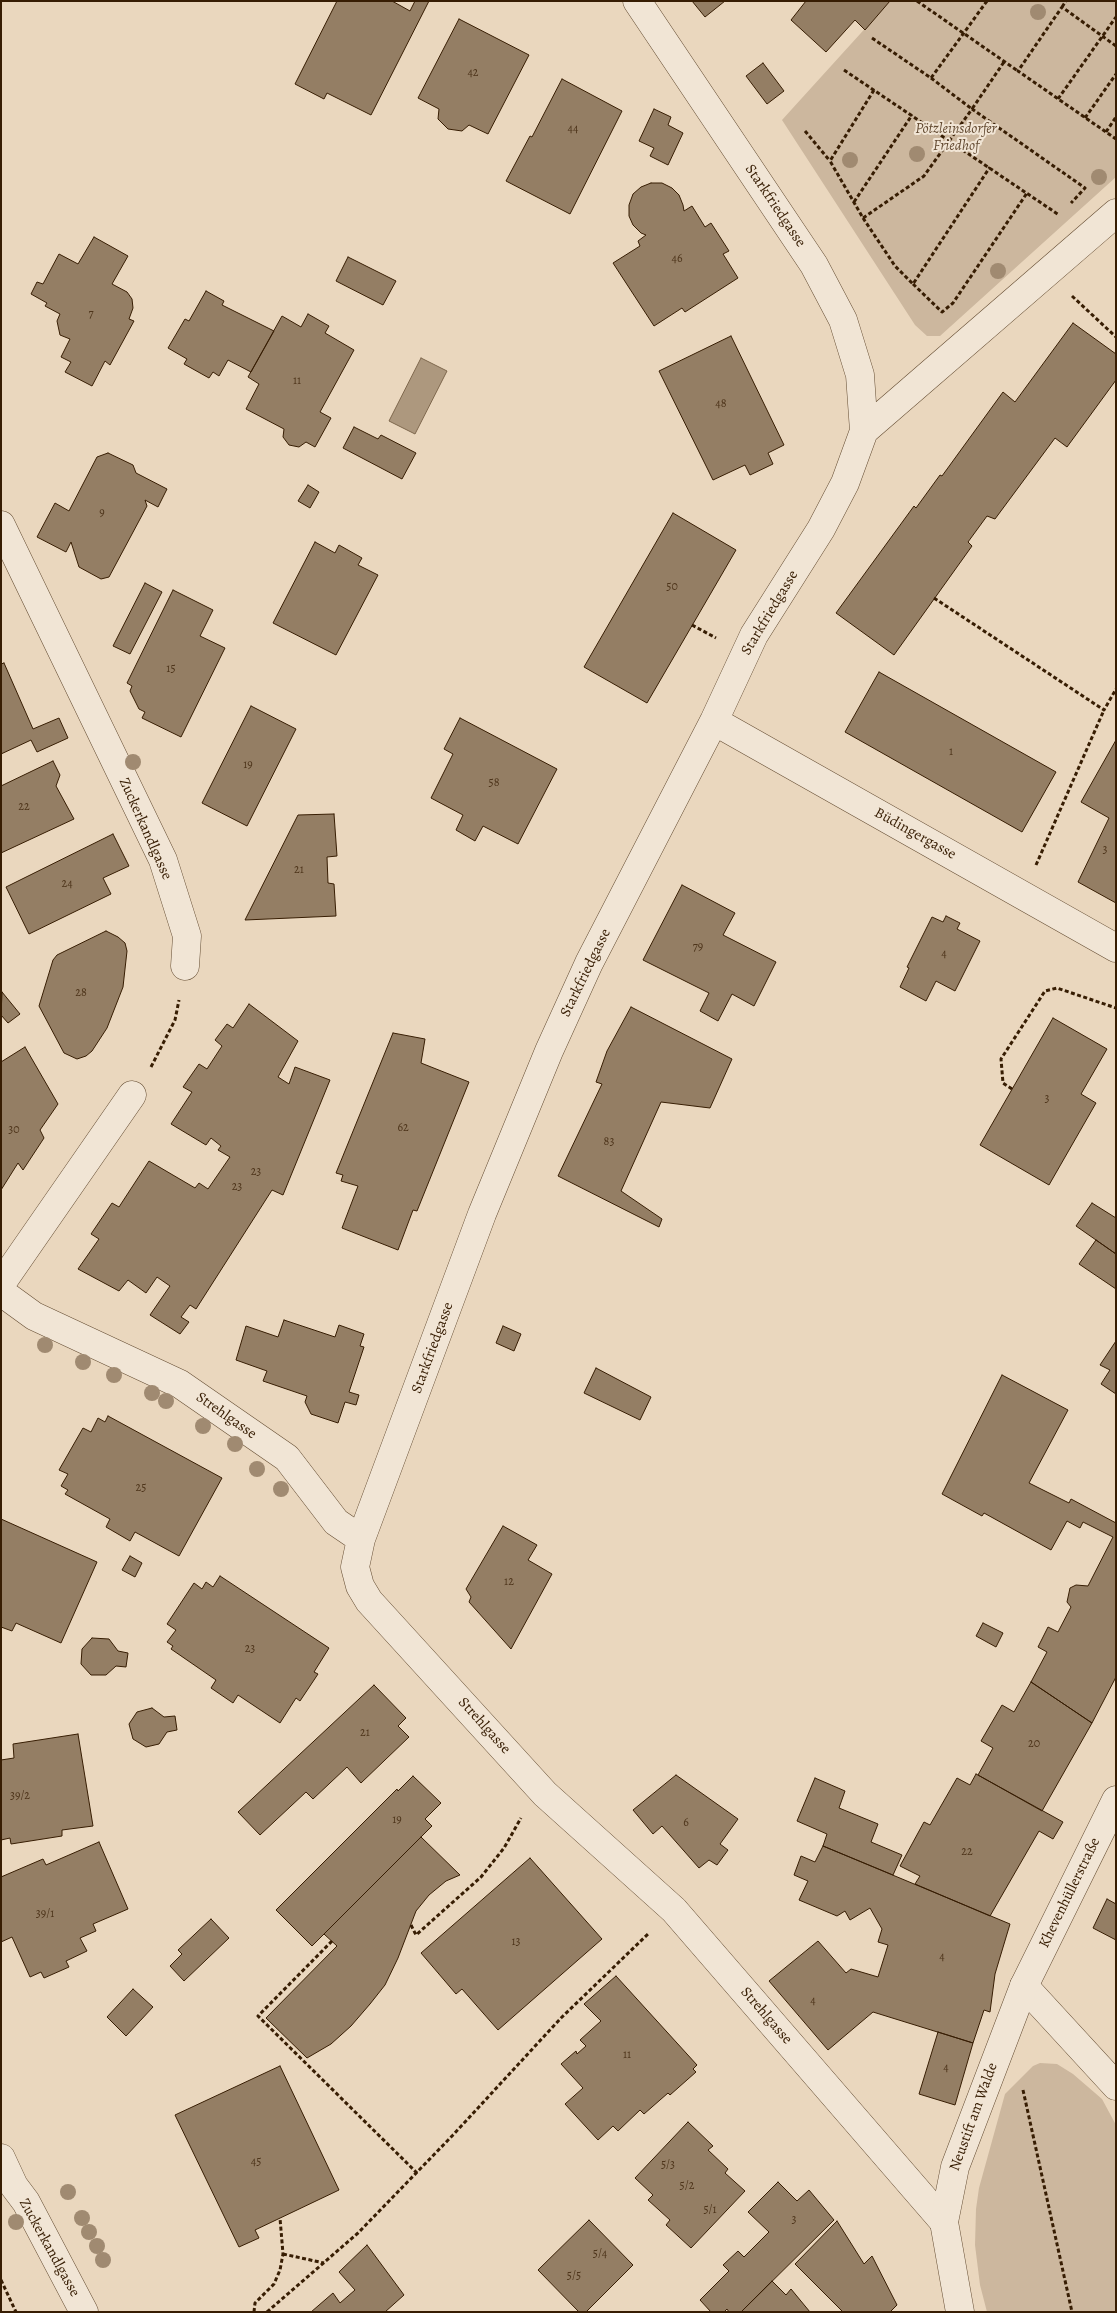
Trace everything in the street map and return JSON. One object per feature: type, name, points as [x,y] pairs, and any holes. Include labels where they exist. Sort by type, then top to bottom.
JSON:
[{"type":"street","name":"Starkfriedgasse","points":[[361,1539],[482,1214],[546,1060],[589,964],[714,721],[754,635],[821,529],[845,483],[864,431],[860,375],[843,320],[814,265],[637,1]]},
{"type":"street","name":"Starkfriedgasse","points":[[864,431],[1116,213]]},
{"type":"street","name":"Zuckerkandlgasse","points":[[1,525],[162,860],[187,936],[185,966]]},
{"type":"street","name":"Büdingergasse","points":[[714,721],[1116,948]]},
{"type":"street","points":[[1,1284],[132,1094]]},
{"type":"street","name":"Strehlgasse","points":[[1,1292],[34,1316],[187,1389],[287,1458],[336,1522],[361,1539],[355,1567],[360,1586],[369,1600],[545,1794],[674,1910],[944,2222]]},
{"type":"street","name":"Khevenhüllerstraße","points":[[1024,1986],[1116,1800]]},
{"type":"street","points":[[1024,1986],[1116,2086]]},
{"type":"street","name":"Neustift am Walde","points":[[960,2312],[944,2222],[955,2167],[1024,1986]]},
{"type":"street","name":"Zuckerkandlgasse","points":[[1,2158],[14,2186],[26,2202],[84,2312]]},
{"type":"path","points":[[917,1],[963,35],[1116,139]]},
{"type":"path","points":[[932,78],[987,1]]},
{"type":"path","points":[[1018,71],[1066,1]]},
{"type":"path","points":[[1062,7],[1116,46]]},
{"type":"path","points":[[1058,99],[1116,17]]},
{"type":"path","points":[[872,38],[932,78],[972,109],[1085,188]]},
{"type":"path","points":[[863,218],[924,176],[952,141],[1004,62]]},
{"type":"path","points":[[844,70],[952,141],[1059,215]]},
{"type":"path","points":[[1085,118],[1116,74]]},
{"type":"path","points":[[830,162],[874,90]]},
{"type":"path","points":[[854,202],[912,115]]},
{"type":"path","points":[[1106,132],[1116,117]]},
{"type":"path","points":[[805,131],[830,162],[894,266],[942,312],[953,303],[1027,193]]},
{"type":"path","points":[[913,284],[990,167]]},
{"type":"path","points":[[1048,272],[1116,337]]},
{"type":"path","points":[[934,598],[1104,710]]},
{"type":"path","points":[[1040,858],[1104,710],[1116,689]]},
{"type":"path","points":[[132,1094],[154,1063],[175,1020],[185,966]]},
{"type":"path","points":[[1012,1089],[1003,1083],[1001,1059],[1045,991],[1057,988],[1116,1008]]},
{"type":"path","points":[[411,1924],[416,1935],[481,1877],[504,1848],[525,1812]]},
{"type":"path","points":[[267,2312],[358,2233],[417,2173],[561,2018],[674,1910]]},
{"type":"path","points":[[332,1941],[258,2016],[417,2173]]},
{"type":"path","points":[[1021,2083],[1072,2312]]},
{"type":"path","points":[[254,2312],[255,2303],[274,2284],[280,2270],[283,2254],[280,2218]]},
{"type":"path","points":[[283,2254],[324,2263]]},
{"type":"path","points":[[1,2280],[16,2312]]},
{"type":"green space","name":"Pötzleinsdorfer Friedhof","points":[[890,1],[1116,1],[1116,177],[940,336],[927,336],[915,325],[782,120]]},
{"type":"green space","points":[[1040,2063],[1057,2064],[1073,2074],[1102,2099],[1116,2125],[1116,2312],[987,2312],[980,2285],[975,2245],[976,2209],[979,2188],[1005,2094],[1033,2066]]},
{"type":"shaded area","points":[[421,358],[447,371],[415,434],[389,421]]},
{"type":"building","points":[[337,1],[392,1],[410,11],[415,1],[429,1],[371,115],[327,93],[324,99],[295,84]]},
{"type":"building","points":[[692,1],[725,1],[705,17]]},
{"type":"building","points":[[806,1],[890,1],[865,30],[855,20],[826,52],[791,20]]},
{"type":"building","points":[[459,19],[529,55],[488,134],[469,125],[462,131],[448,129],[438,119],[439,109],[418,98]]},
{"type":"building","points":[[763,63],[784,91],[767,104],[746,76]]},
{"type":"building","points":[[562,79],[622,111],[570,214],[506,181],[530,136],[532,137]]},
{"type":"building","points":[[654,109],[671,117],[668,125],[683,133],[668,165],[650,156],[654,148],[639,141]]},
{"type":"building","points":[[651,183],[662,183],[672,188],[679,195],[684,211],[692,206],[705,227],[711,223],[729,251],[723,254],[738,278],[685,312],[682,308],[654,326],[613,263],[640,246],[638,241],[646,235],[633,225],[629,216],[629,205],[633,194],[641,187]]},
{"type":"building","points":[[94,237],[128,256],[112,284],[127,292],[132,299],[133,308],[129,319],[134,321],[110,365],[105,361],[92,386],[65,372],[71,362],[61,357],[70,339],[60,335],[57,321],[60,314],[45,306],[47,303],[31,294],[37,282],[43,284],[59,254],[78,264]]},
{"type":"building","points":[[348,257],[396,281],[383,305],[336,281]]},
{"type":"building","points":[[206,291],[224,301],[222,305],[274,331],[251,372],[228,360],[219,376],[213,372],[209,378],[184,364],[187,359],[168,348],[185,319],[189,321]]},
{"type":"building","points":[[308,314],[329,326],[325,333],[354,350],[320,412],[331,418],[315,447],[306,442],[299,447],[289,445],[283,437],[284,429],[246,409],[259,384],[248,377],[282,316],[301,327]]},
{"type":"building","points":[[1073,323],[1116,354],[1116,380],[1067,447],[1055,438],[995,519],[987,516],[968,542],[972,546],[894,655],[836,613],[914,506],[916,508],[940,475],[942,476],[1003,392],[1015,402]]},
{"type":"building","points":[[731,336],[784,445],[768,453],[773,464],[750,475],[745,465],[713,480],[659,371]]},
{"type":"building","points":[[354,427],[378,439],[381,435],[416,453],[402,479],[343,448]]},
{"type":"building","points":[[108,453],[133,465],[136,473],[167,489],[158,507],[145,500],[147,506],[109,577],[101,579],[79,567],[71,542],[66,552],[37,537],[55,503],[69,511],[97,457]]},
{"type":"building","points":[[308,485],[319,492],[310,508],[298,501]]},
{"type":"building","points":[[673,513],[736,550],[647,703],[584,667]]},
{"type":"building","points":[[315,542],[335,553],[339,545],[362,558],[358,565],[378,575],[336,655],[273,623]]},
{"type":"building","points":[[145,583],[162,592],[130,654],[113,646]]},
{"type":"building","points":[[173,590],[213,610],[200,636],[225,648],[181,737],[142,718],[145,712],[139,709],[130,691],[132,686],[127,683]]},
{"type":"building","points":[[4,663],[33,729],[59,718],[68,738],[37,752],[31,740],[1,754],[1,664]]},
{"type":"building","points":[[879,672],[1056,772],[1022,832],[845,732]]},
{"type":"building","points":[[251,706],[296,729],[247,826],[202,803]]},
{"type":"building","points":[[460,718],[557,769],[518,844],[483,826],[475,841],[456,830],[463,815],[431,798],[453,754],[444,749]]},
{"type":"building","points":[[1116,740],[1116,903],[1078,882],[1109,818],[1081,802]]},
{"type":"building","points":[[53,761],[60,775],[56,786],[74,819],[1,853],[1,786]]},
{"type":"building","points":[[334,814],[337,856],[327,857],[328,883],[334,884],[336,916],[245,920],[298,815]]},
{"type":"building","points":[[113,834],[129,866],[103,878],[111,894],[29,934],[6,887]]},
{"type":"building","points":[[682,885],[735,913],[723,935],[776,962],[754,1006],[732,994],[718,1021],[700,1011],[709,993],[643,960]]},
{"type":"building","points":[[946,916],[960,923],[957,929],[980,941],[955,991],[936,981],[926,1001],[900,987],[909,968],[907,967],[932,917],[943,922]]},
{"type":"building","points":[[106,931],[125,943],[127,951],[123,987],[107,1028],[92,1051],[86,1056],[77,1059],[64,1053],[39,1006],[53,960],[57,955]]},
{"type":"building","points":[[2,992],[20,1014],[8,1023],[1,1015]]},
{"type":"building","points":[[249,1004],[298,1041],[278,1077],[289,1084],[295,1067],[330,1080],[283,1195],[272,1190],[196,1309],[190,1305],[181,1317],[189,1322],[180,1334],[150,1315],[170,1286],[157,1277],[146,1293],[128,1280],[119,1291],[78,1269],[99,1239],[91,1234],[112,1203],[119,1207],[149,1161],[195,1188],[199,1183],[208,1189],[230,1157],[218,1150],[221,1146],[211,1138],[206,1145],[171,1124],[192,1092],[183,1087],[199,1064],[207,1069],[222,1046],[215,1040],[227,1024],[233,1028]]},
{"type":"building","points":[[631,1007],[732,1059],[710,1108],[661,1102],[621,1191],[662,1219],[659,1227],[558,1176],[602,1084],[596,1082],[607,1051]]},
{"type":"building","points":[[1053,1018],[1107,1049],[1081,1094],[1096,1103],[1049,1185],[980,1145]]},
{"type":"building","points":[[393,1033],[425,1039],[421,1063],[469,1082],[417,1211],[413,1210],[398,1250],[342,1228],[358,1186],[341,1181],[343,1175],[336,1173]]},
{"type":"building","points":[[25,1047],[58,1104],[40,1130],[44,1138],[23,1170],[18,1163],[1,1190],[1,1062]]},
{"type":"building","points":[[1092,1203],[1116,1218],[1116,1254],[1076,1226]]},
{"type":"building","points":[[1096,1240],[1116,1254],[1116,1289],[1079,1264]]},
{"type":"building","points":[[284,1320],[335,1337],[339,1325],[364,1334],[360,1346],[364,1347],[349,1392],[359,1395],[356,1405],[345,1402],[338,1423],[311,1414],[305,1402],[307,1396],[263,1381],[267,1371],[236,1360],[246,1326],[278,1337]]},
{"type":"building","points":[[503,1326],[521,1334],[514,1351],[496,1343]]},
{"type":"building","points":[[1116,1341],[1116,1394],[1101,1384],[1110,1370],[1100,1365]]},
{"type":"building","points":[[596,1368],[651,1397],[640,1420],[584,1393]]},
{"type":"building","points":[[1002,1375],[1068,1410],[1029,1483],[1069,1503],[1071,1499],[1116,1523],[1116,1677],[1092,1723],[1031,1682],[1047,1652],[1038,1647],[1048,1627],[1058,1632],[1071,1607],[1067,1602],[1070,1588],[1076,1585],[1088,1586],[1113,1537],[1083,1522],[1080,1528],[1067,1521],[1051,1550],[984,1513],[982,1516],[942,1494]]},
{"type":"building","points":[[108,1416],[222,1478],[179,1556],[135,1532],[130,1541],[106,1527],[110,1519],[65,1494],[68,1490],[61,1486],[68,1474],[59,1470],[83,1428],[91,1432],[98,1418],[105,1422]]},
{"type":"building","points":[[1,1519],[97,1562],[61,1643],[16,1623],[12,1631],[1,1627]]},
{"type":"building","points":[[503,1526],[537,1545],[528,1560],[552,1574],[511,1649],[469,1602],[471,1597],[466,1589]]},
{"type":"building","points":[[130,1556],[142,1563],[135,1577],[122,1570]]},
{"type":"building","points":[[220,1576],[329,1648],[314,1672],[318,1674],[300,1701],[296,1698],[280,1723],[238,1695],[233,1703],[211,1688],[216,1680],[171,1649],[173,1646],[167,1642],[176,1630],[167,1624],[194,1583],[202,1589],[206,1582],[213,1587]]},
{"type":"building","points":[[983,1623],[1003,1633],[996,1647],[976,1636]]},
{"type":"building","points":[[92,1638],[109,1639],[118,1651],[128,1653],[126,1667],[116,1666],[106,1675],[91,1675],[81,1664],[82,1649]]},
{"type":"building","points":[[1031,1682],[1092,1723],[1042,1811],[978,1775],[993,1748],[981,1741],[1002,1705],[1014,1712]]},
{"type":"building","points":[[374,1685],[406,1718],[398,1726],[409,1737],[361,1783],[347,1767],[313,1799],[306,1792],[260,1835],[238,1812]]},
{"type":"building","points":[[152,1708],[164,1717],[175,1716],[177,1730],[167,1732],[159,1744],[146,1747],[133,1739],[129,1724],[137,1712]]},
{"type":"building","points":[[78,1734],[93,1826],[62,1830],[62,1836],[11,1844],[10,1838],[1,1840],[1,1760],[14,1758],[13,1744]]},
{"type":"building","points":[[976,1774],[1063,1822],[1053,1839],[1039,1831],[990,1916],[915,1884],[920,1876],[900,1866],[924,1822],[930,1825],[957,1778],[970,1785]]},
{"type":"building","points":[[676,1775],[738,1819],[720,1844],[728,1850],[717,1865],[709,1860],[699,1868],[662,1826],[653,1834],[633,1810]]},
{"type":"building","points":[[413,1776],[441,1803],[425,1819],[432,1826],[312,1946],[276,1910],[397,1789],[398,1791]]},
{"type":"building","points":[[815,1778],[845,1791],[839,1808],[878,1824],[871,1842],[902,1855],[893,1875],[823,1846],[827,1834],[797,1821]]},
{"type":"building","points":[[421,1837],[460,1875],[446,1881],[429,1895],[416,1911],[398,1958],[385,1985],[370,2004],[351,2026],[331,2044],[307,2058],[266,2018],[337,1946],[324,1934]]},
{"type":"building","points":[[99,1842],[128,1909],[93,1924],[96,1931],[80,1938],[87,1951],[66,1961],[69,1967],[44,1978],[41,1972],[30,1977],[12,1937],[1,1942],[1,1877],[43,1859],[46,1865]]},
{"type":"building","points":[[823,1846],[1010,1924],[995,1974],[990,2012],[984,2010],[973,2043],[873,2012],[828,2050],[769,1981],[818,1941],[846,1973],[851,1969],[878,1977],[888,1945],[878,1942],[882,1929],[870,1908],[850,1920],[845,1911],[837,1916],[799,1900],[808,1881],[794,1875],[801,1856],[815,1862]]},
{"type":"building","points":[[530,1858],[602,1939],[498,2030],[462,1989],[456,1994],[421,1953]]},
{"type":"building","points":[[1107,1899],[1116,1904],[1116,1940],[1093,1928]]},
{"type":"building","points":[[211,1919],[229,1938],[184,1981],[170,1966],[182,1954],[178,1950]]},
{"type":"building","points":[[616,1976],[697,2065],[693,2069],[696,2072],[670,2095],[668,2093],[644,2114],[640,2110],[618,2131],[613,2126],[598,2140],[565,2104],[583,2088],[561,2064],[576,2051],[577,2054],[586,2046],[580,2040],[601,2021],[584,2004]]},
{"type":"building","points":[[133,1989],[153,2007],[126,2036],[107,2017]]},
{"type":"building","points":[[938,2032],[973,2043],[955,2105],[919,2094]]},
{"type":"building","points":[[280,2066],[339,2190],[255,2230],[259,2238],[239,2247],[175,2115]]},
{"type":"building","points":[[688,2122],[713,2146],[708,2150],[728,2169],[725,2173],[745,2191],[691,2248],[666,2225],[670,2220],[648,2200],[653,2195],[635,2178]]},
{"type":"building","points":[[778,2182],[797,2201],[809,2190],[834,2220],[741,2312],[729,2312],[727,2309],[724,2312],[711,2312],[700,2300],[729,2271],[723,2265],[738,2251],[744,2257],[769,2232],[748,2212]]},
{"type":"building","points":[[589,2220],[633,2265],[586,2312],[579,2312],[538,2270]]},
{"type":"building","points":[[837,2221],[864,2264],[872,2256],[897,2305],[890,2312],[843,2312],[795,2264]]},
{"type":"building","points":[[367,2245],[404,2295],[385,2312],[311,2312],[333,2293],[340,2303],[355,2290],[339,2272]]},
{"type":"building","points":[[772,2281],[786,2295],[791,2289],[810,2312],[741,2312]]}]
